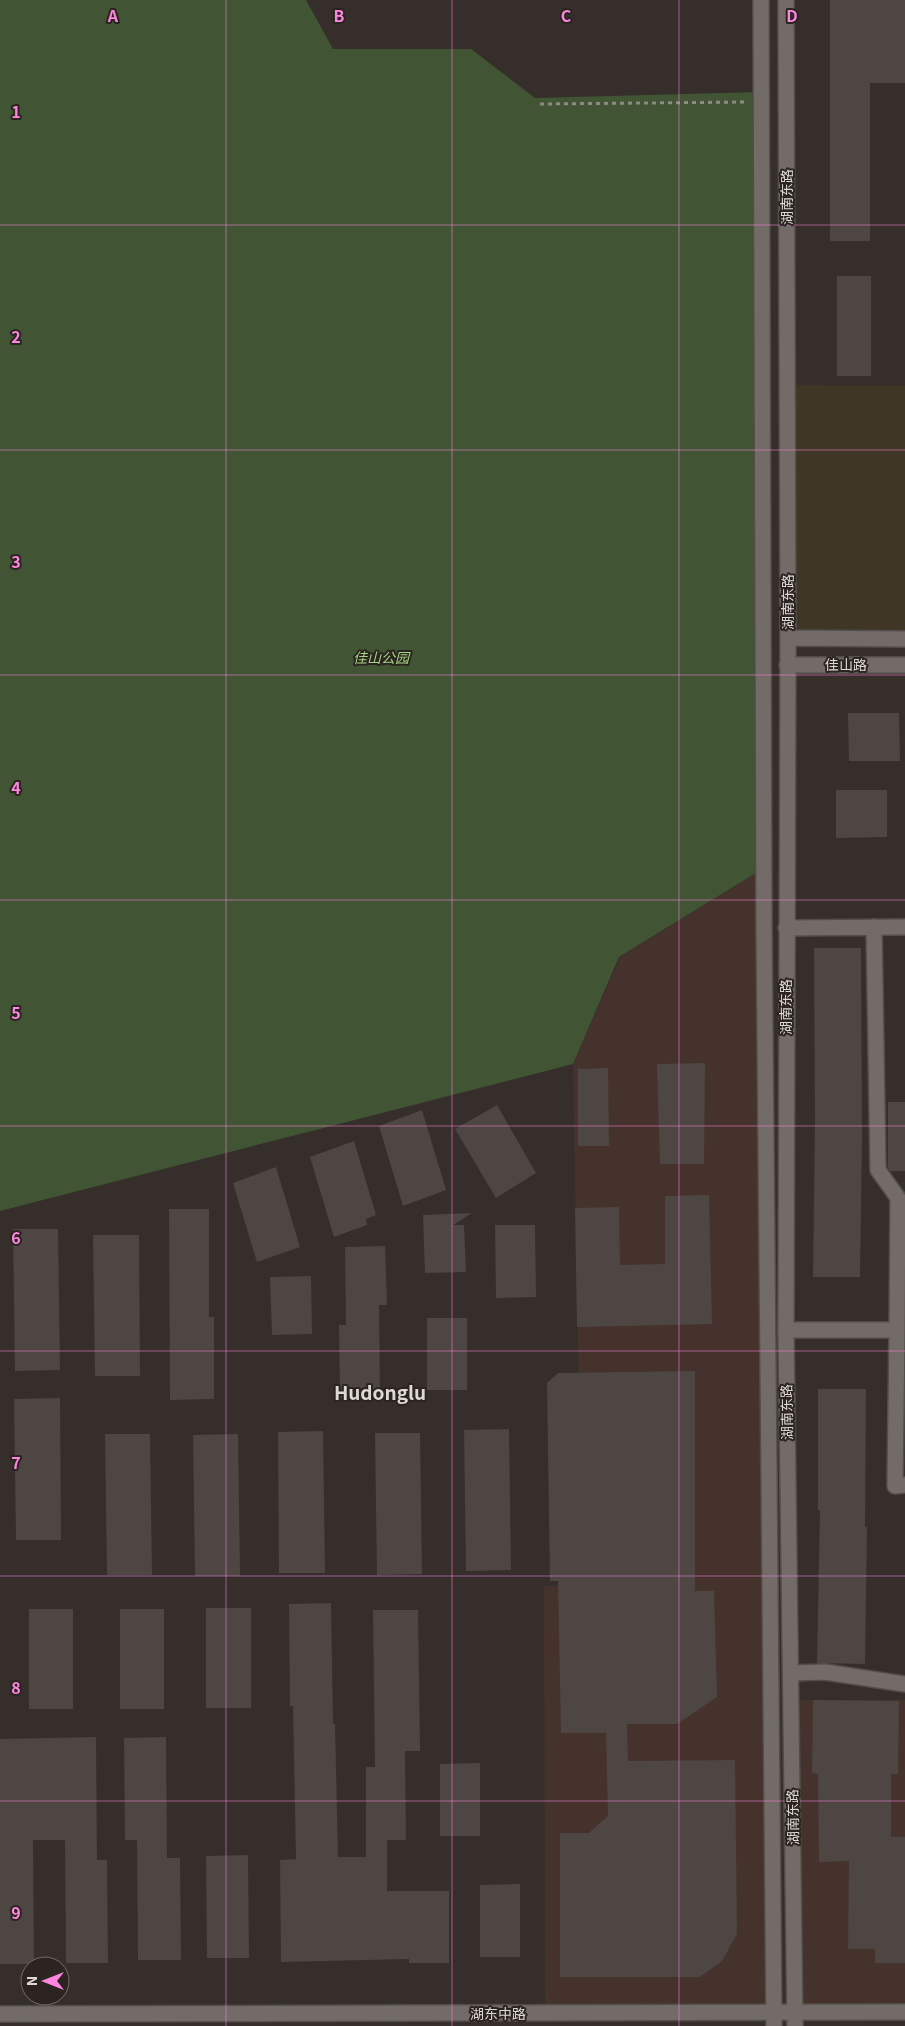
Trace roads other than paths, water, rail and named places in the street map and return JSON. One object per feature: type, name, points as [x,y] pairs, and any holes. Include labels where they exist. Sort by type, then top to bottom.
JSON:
[{"type":"main road","points":[[761,0],[764,937],[773,2020]]},
{"type":"main road","name":"湖南东路","points":[[786,0],[788,638],[786,1330],[795,2020]]},
{"type":"main road","name":"佳山路","points":[[788,638],[905,639]]},
{"type":"main road","name":"佳山路","points":[[787,665],[905,665]]},
{"type":"main road","points":[[874,927],[878,1170],[898,1198],[895,1486],[905,1485]]},
{"type":"main road","points":[[786,928],[905,928]]},
{"type":"main road","points":[[786,1330],[897,1330]]},
{"type":"main road","points":[[791,1673],[825,1672],[905,1684]]},
{"type":"main road","name":"湖东中路","points":[[0,2014],[795,2020],[905,2012]]},
{"type":"district","name":"Hudonglu","points":[[380,1393]]},
{"type":"park label","name":"佳山公园","points":[[381,658]]}]
